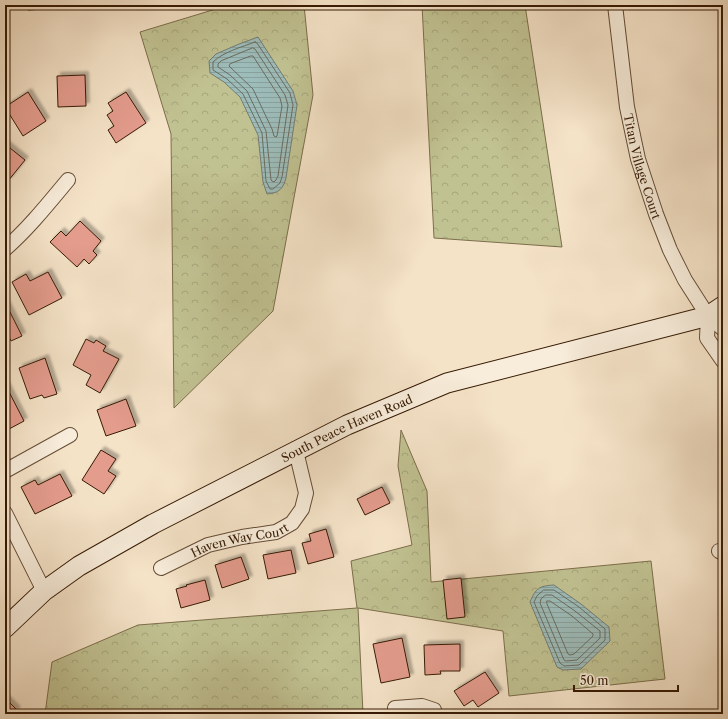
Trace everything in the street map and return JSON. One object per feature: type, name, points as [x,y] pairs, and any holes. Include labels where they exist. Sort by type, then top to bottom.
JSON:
[{"type":"main road","name":"South Peace Haven Road","points":[[5,628],[44,591],[79,566],[99,554],[153,524],[347,425],[447,383],[715,311]]},
{"type":"street","name":"Titan Village Court","points":[[615,5],[627,107],[638,159],[656,214],[684,280],[715,311],[723,329]]},
{"type":"street","points":[[5,249],[15,241],[68,180]]},
{"type":"street","points":[[715,311],[707,338],[723,361]]},
{"type":"street","points":[[5,471],[70,435]]},
{"type":"street","name":"Haven Way Court","points":[[161,568],[208,545],[242,537],[276,532],[292,523],[302,509],[306,493],[296,451]]},
{"type":"street","points":[[5,513],[44,591]]},
{"type":"street","points":[[395,708],[422,706],[434,710],[435,714]]},
{"type":"green space","points":[[229,5],[304,5],[313,95],[273,311],[174,408],[171,134],[140,32]]},
{"type":"green space","points":[[422,5],[525,5],[562,247],[434,238]]},
{"type":"green space","points":[[401,430],[427,491],[431,582],[651,561],[665,679],[509,696],[503,631],[358,608],[363,714],[45,714],[52,662],[138,625],[357,608],[351,561],[412,545],[398,466]]},
{"type":"water","points":[[258,37],[293,91],[297,105],[285,182],[280,190],[275,193],[267,194],[263,182],[258,135],[240,97],[224,82],[210,73],[209,61],[216,54]]},
{"type":"water","points":[[554,585],[581,604],[609,627],[610,641],[581,669],[563,670],[557,667],[530,602],[536,591],[541,587]]},
{"type":"building","points":[[28,5],[43,5],[44,9],[28,10]]},
{"type":"building","points":[[85,75],[86,106],[58,107],[57,76]]},
{"type":"building","points":[[28,92],[46,121],[23,136],[5,107]]},
{"type":"building","points":[[126,92],[146,123],[116,143],[108,130],[114,126],[107,115],[113,111],[108,103]]},
{"type":"building","points":[[5,144],[25,160],[8,181],[5,179]]},
{"type":"building","points":[[80,221],[101,241],[93,251],[97,255],[89,264],[84,259],[77,267],[50,242],[61,231],[66,236]]},
{"type":"building","points":[[48,272],[62,298],[29,315],[12,282],[26,274],[30,281]]},
{"type":"building","points":[[5,302],[22,336],[11,341],[8,335],[5,337]]},
{"type":"building","points":[[86,339],[94,343],[96,340],[106,346],[103,351],[119,359],[100,393],[86,385],[91,375],[73,365]]},
{"type":"building","points":[[45,358],[57,394],[44,398],[42,395],[30,399],[19,368]]},
{"type":"building","points":[[5,384],[24,421],[9,429],[5,422]]},
{"type":"building","points":[[126,399],[136,426],[106,436],[97,410]]},
{"type":"building","points":[[101,450],[116,459],[108,471],[116,476],[104,494],[82,480]]},
{"type":"building","points":[[60,474],[72,496],[35,514],[21,487],[35,480],[38,485]]},
{"type":"building","points":[[382,487],[390,503],[365,515],[357,499]]},
{"type":"building","points":[[326,529],[334,557],[308,564],[302,543],[311,541],[309,534]]},
{"type":"building","points":[[291,550],[296,573],[268,579],[263,555]]},
{"type":"building","points":[[241,557],[249,579],[222,588],[215,565]]},
{"type":"building","points":[[461,578],[465,617],[447,619],[443,580]]},
{"type":"building","points":[[205,580],[210,600],[181,608],[176,589]]},
{"type":"building","points":[[402,638],[410,677],[381,683],[373,644]]},
{"type":"building","points":[[460,644],[460,671],[440,671],[441,674],[425,675],[424,645]]},
{"type":"building","points":[[485,672],[499,693],[478,707],[473,700],[464,706],[454,691]]},
{"type":"building","points":[[5,698],[17,710],[13,714],[5,714]]}]
